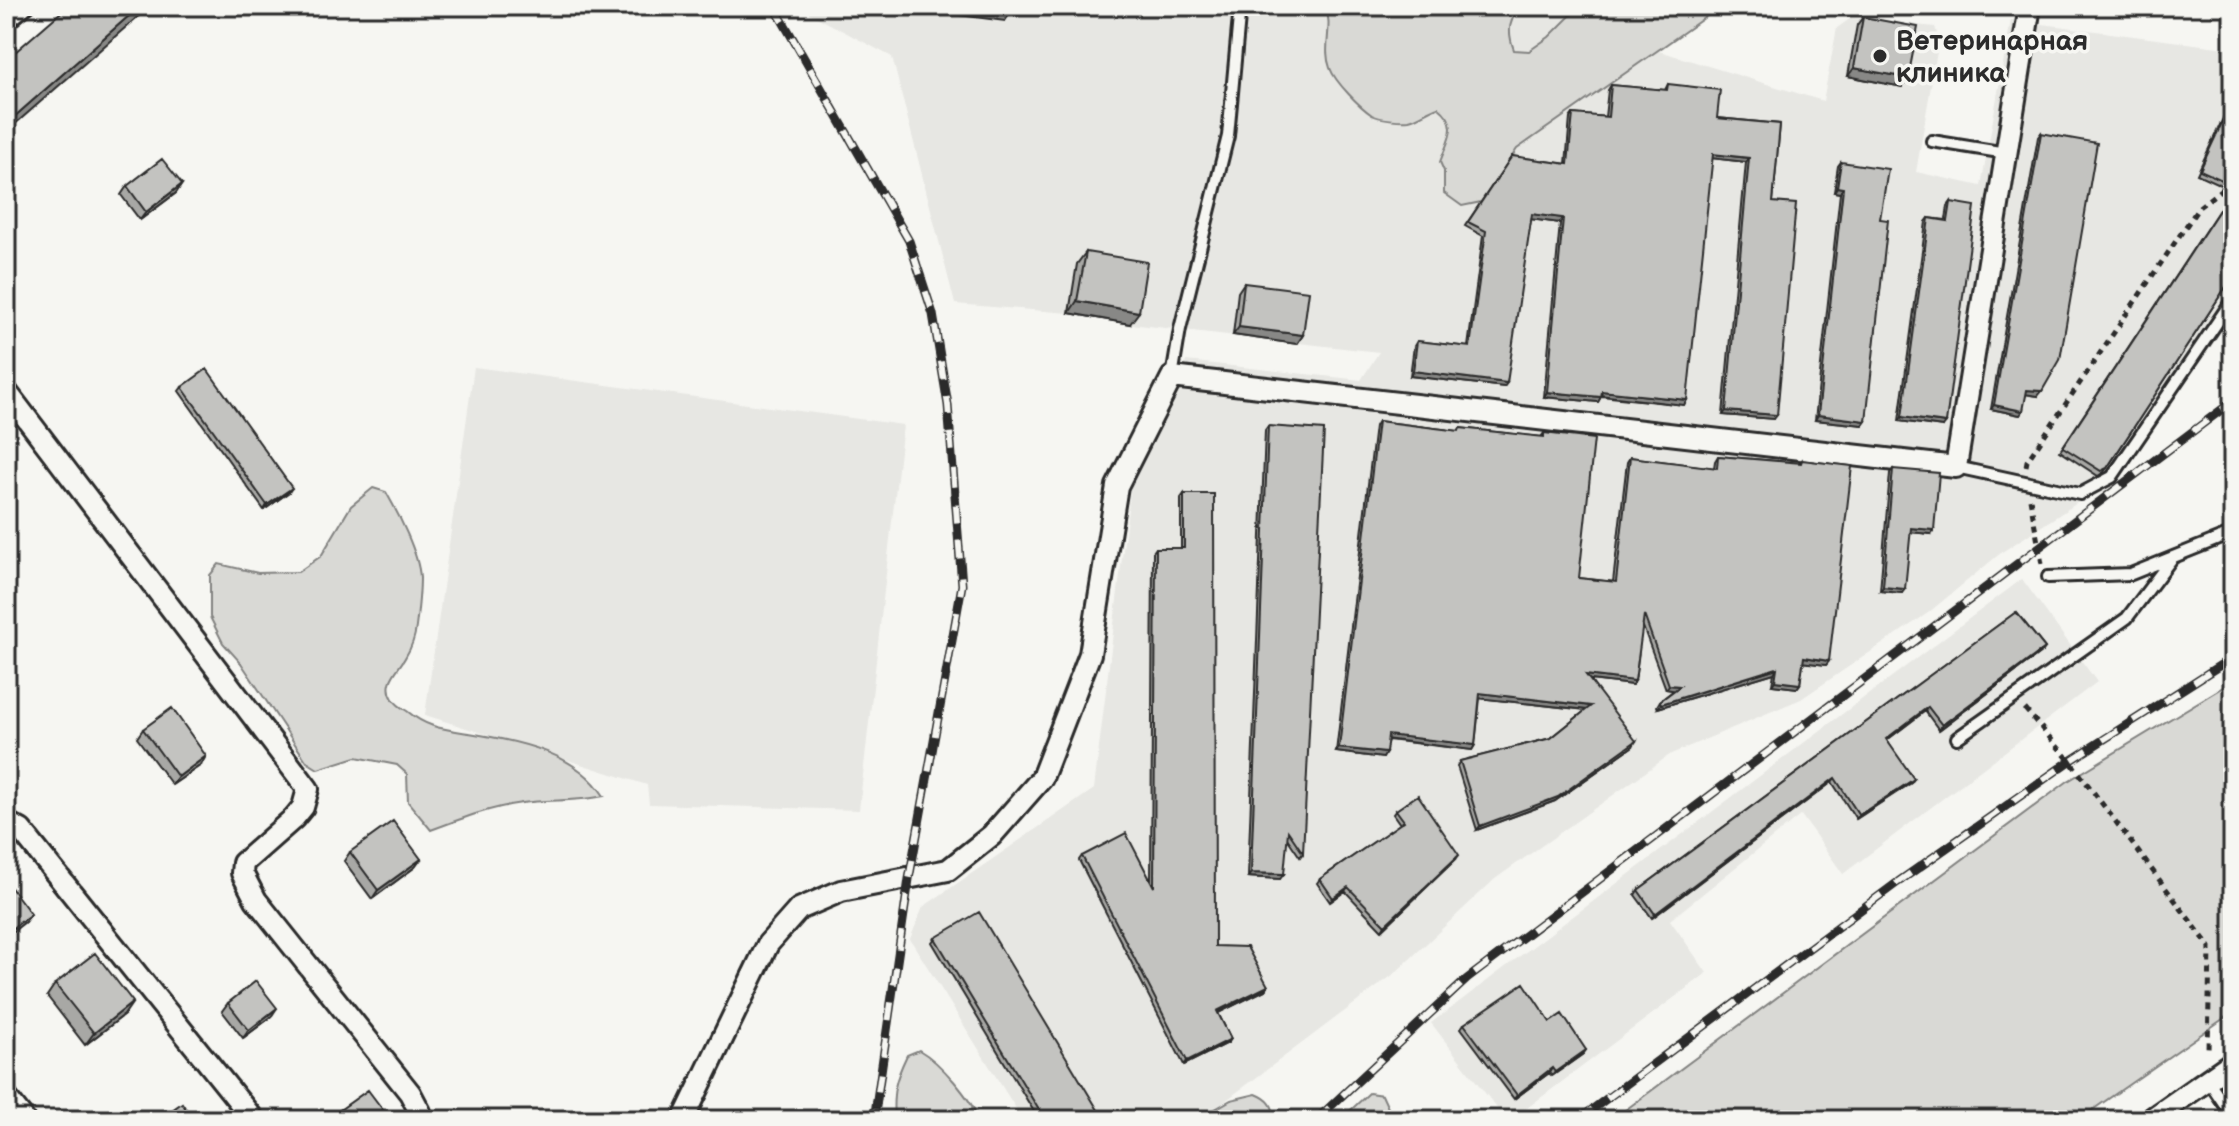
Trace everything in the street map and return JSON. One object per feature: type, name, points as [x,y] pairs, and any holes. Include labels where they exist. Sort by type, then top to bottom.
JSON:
[{"type":"street","points":[[683,1120],[768,944],[799,909],[841,891],[948,870],[992,835],[1042,778],[1090,654],[1117,486],[1172,377],[1956,467],[2030,6]]},
{"type":"street","points":[[6,391],[308,789],[303,807],[243,863],[242,873],[256,900],[410,1093],[420,1112],[419,1120]]},
{"type":"street","points":[[6,822],[21,830],[254,1120]]},
{"type":"street","points":[[2150,1120],[2233,1062]]},
{"type":"lane","points":[[6,25],[29,6]]},
{"type":"lane","points":[[1172,377],[1180,329],[1228,136],[1240,6]]},
{"type":"lane","points":[[1932,141],[2006,153]]},
{"type":"lane","points":[[1956,467],[2080,494],[2112,477],[2233,299]]},
{"type":"lane","points":[[2048,577],[2131,574],[2233,533]]},
{"type":"lane","points":[[1957,738],[2127,618],[2173,557]]},
{"type":"lane","points":[[2208,1080],[2233,1117]]},
{"type":"path","points":[[2048,577],[2040,559],[2039,537],[2026,481],[2027,461],[2199,207],[2223,188],[2228,176]]},
{"type":"path","points":[[2014,697],[2070,761],[2210,947],[2208,1080]]},
{"type":"shaded area","points":[[807,6],[1721,6],[1659,51],[1823,101],[1837,28],[1851,18],[1935,27],[1939,40],[1916,172],[1981,186],[2011,20],[2233,49],[2233,315],[2123,473],[2002,552],[1928,613],[1801,699],[1671,754],[1495,879],[1394,974],[1200,1120],[1023,1120],[910,939],[923,907],[1094,789],[1131,484],[1177,397],[1186,361],[1361,380],[1379,352],[1130,324],[1069,313],[955,304],[892,57],[809,13]]},
{"type":"shaded area","points":[[1325,6],[1524,6],[1512,20],[1510,37],[1514,50],[1529,51],[1549,37],[1580,6],[1721,6],[1517,149],[1481,202],[1462,206],[1444,193],[1444,171],[1440,162],[1451,133],[1445,114],[1438,107],[1412,119],[1396,120],[1372,115],[1361,106],[1342,87],[1330,68]]},
{"type":"shaded area","points":[[474,367],[903,425],[859,810],[649,804],[647,785],[425,715]]},
{"type":"shaded area","points":[[373,488],[386,492],[396,511],[412,546],[420,578],[414,638],[390,682],[394,701],[431,725],[511,741],[547,752],[579,769],[604,796],[510,805],[431,830],[408,802],[407,774],[397,765],[356,757],[318,769],[307,762],[241,663],[223,643],[210,617],[210,575],[219,564],[258,573],[298,572],[321,556],[351,506]]},
{"type":"shaded area","points":[[2022,579],[2097,682],[1843,874],[1801,815],[1670,920],[1707,973],[1511,1120],[1506,1120],[1431,1023]]},
{"type":"shaded area","points":[[2233,681],[2233,1012],[2078,1120],[1612,1120],[2068,781]]},
{"type":"shaded area","points":[[919,1050],[954,1081],[979,1120],[894,1120],[895,1086],[900,1072],[907,1055]]},
{"type":"shaded area","points":[[1369,1093],[1382,1095],[1389,1120],[1340,1120]]},
{"type":"shaded area","points":[[1256,1094],[1270,1104],[1275,1120],[1196,1120],[1231,1100]]},
{"type":"building","points":[[68,6],[140,6],[6,124],[6,60]]},
{"type":"building","name":"Ветеринарная клиника","points":[[1863,17],[1918,27],[1908,78],[1854,68]]},
{"type":"building","points":[[1668,84],[1720,90],[1717,118],[1780,124],[1773,202],[1796,204],[1777,415],[1726,411],[1749,158],[1713,154],[1687,400],[1602,391],[1601,397],[1547,392],[1563,218],[1532,214],[1507,383],[1413,371],[1417,341],[1470,347],[1486,231],[1468,222],[1512,156],[1568,164],[1573,114],[1608,117],[1611,85],[1667,90]]},
{"type":"building","points":[[2233,99],[2233,185],[2200,170]]},
{"type":"building","points":[[2041,133],[2097,143],[2060,360],[2042,391],[2027,390],[2023,411],[1994,405]]},
{"type":"building","points":[[162,159],[182,184],[146,212],[127,186]]},
{"type":"building","points":[[1841,162],[1888,169],[1880,219],[1888,220],[1866,421],[1818,415],[1843,188],[1837,187]]},
{"type":"building","points":[[2233,189],[2233,276],[2107,468],[2101,471],[2063,447]]},
{"type":"building","points":[[1951,202],[1975,206],[1946,423],[1902,417],[1929,218],[1948,221]]},
{"type":"building","points":[[1086,252],[1147,262],[1139,312],[1077,301]]},
{"type":"building","points":[[1244,283],[1309,291],[1303,335],[1239,327]]},
{"type":"building","points":[[207,369],[292,488],[267,505],[182,387]]},
{"type":"building","points":[[1378,421],[1459,431],[1460,428],[1594,439],[1579,578],[1616,582],[1630,457],[1717,468],[1718,456],[1852,466],[1829,661],[1804,657],[1800,684],[1775,681],[1777,668],[1661,704],[1660,701],[1680,686],[1669,685],[1644,615],[1635,681],[1586,675],[1636,741],[1558,797],[1480,826],[1460,761],[1551,738],[1591,706],[1480,693],[1475,745],[1388,735],[1386,753],[1339,748]]},
{"type":"building","points":[[1268,426],[1324,430],[1303,853],[1288,831],[1284,874],[1251,873]]},
{"type":"building","points":[[1893,469],[1939,473],[1934,530],[1911,528],[1905,589],[1883,587]]},
{"type":"building","points":[[1184,494],[1214,494],[1215,946],[1247,947],[1268,986],[1217,1011],[1231,1039],[1187,1061],[1082,856],[1126,833],[1154,887],[1156,548],[1184,548]]},
{"type":"building","points":[[2016,612],[2045,648],[1942,725],[1928,707],[1886,739],[1914,779],[1859,815],[1835,778],[1655,914],[1638,890]]},
{"type":"building","points":[[172,708],[206,756],[178,777],[143,729]]},
{"type":"building","points":[[1418,795],[1459,855],[1385,925],[1348,887],[1333,898],[1320,879],[1404,821],[1396,810]]},
{"type":"building","points":[[393,821],[421,859],[378,890],[350,852]]},
{"type":"building","points":[[6,881],[31,914],[6,933]]},
{"type":"building","points":[[979,912],[1104,1120],[1045,1120],[935,938]]},
{"type":"building","points":[[95,953],[133,1002],[94,1033],[55,984]]},
{"type":"building","points":[[256,981],[277,1008],[249,1030],[228,1003]]},
{"type":"building","points":[[1524,983],[1550,1022],[1562,1014],[1586,1050],[1555,1072],[1552,1068],[1517,1095],[1464,1024]]},
{"type":"building","points":[[368,1090],[389,1118],[332,1120],[330,1117]]},
{"type":"building","points":[[182,1103],[192,1118],[204,1110],[212,1120],[158,1120]]},
{"type":"railway","points":[[774,6],[909,241],[933,314],[948,405],[962,585],[909,879],[874,1120]]},
{"type":"railway","points":[[1316,1120],[1467,979],[2233,401]]},
{"type":"railway","points":[[1578,1120],[1898,882],[2070,761],[2233,657]]},
{"type":"place","name":"Ветеринарная клиника","points":[[1880,56]]}]
